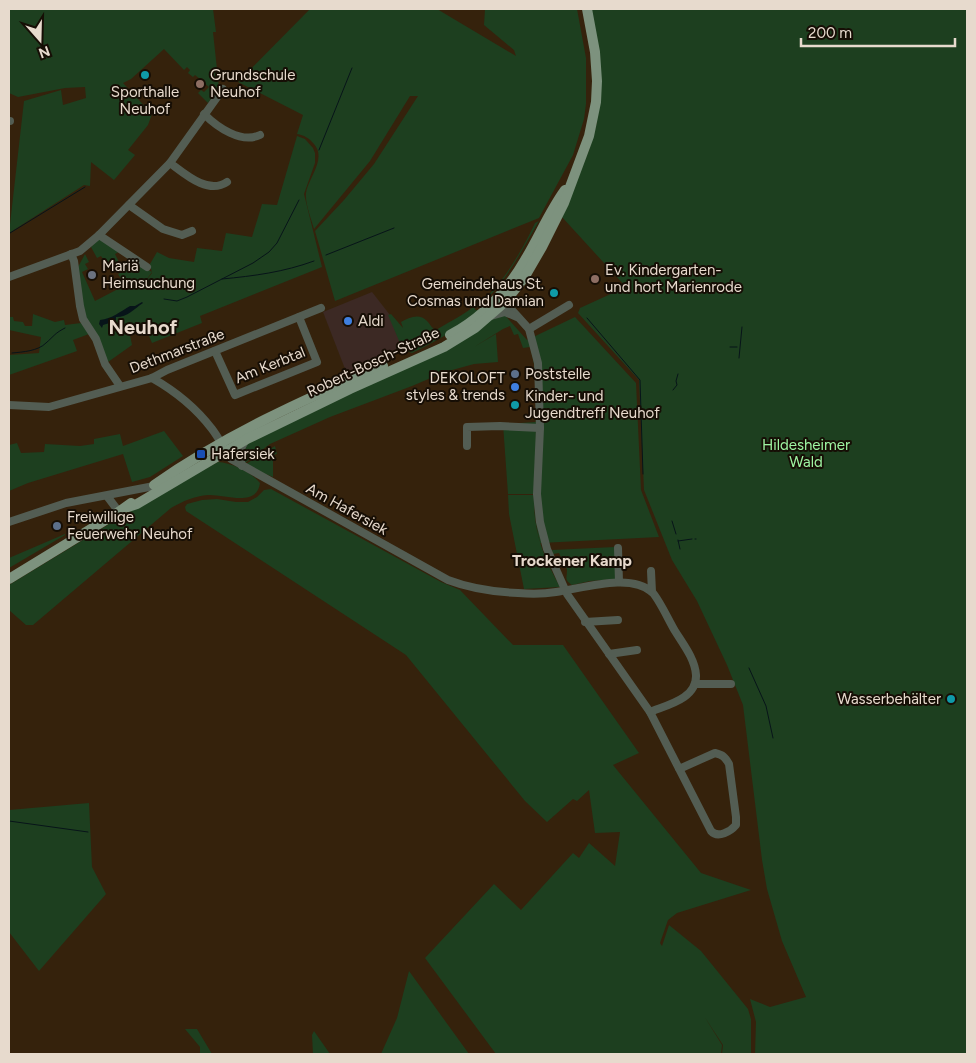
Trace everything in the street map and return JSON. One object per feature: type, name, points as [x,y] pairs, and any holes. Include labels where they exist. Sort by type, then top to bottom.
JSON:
[{"type":"main road","name":"Robert-Bosch-Straße","points":[[9,579],[124,509],[173,472],[444,346],[489,317],[502,299],[556,202],[570,182],[587,143],[596,102],[596,60],[587,9]]},
{"type":"main road","name":"Robert-Bosch-Straße","points":[[124,509],[137,504],[286,409],[440,341],[502,299]]},
{"type":"street","points":[[9,277],[71,254],[85,247],[99,235],[170,163],[224,89]]},
{"type":"street","points":[[204,114],[213,123],[232,134],[254,138],[260,135]]},
{"type":"street","points":[[170,163],[194,180],[205,185],[214,187],[227,182]]},
{"type":"street","points":[[129,205],[163,229],[182,235],[192,230]]},
{"type":"street","points":[[99,235],[147,267]]},
{"type":"street","points":[[71,254],[74,261],[83,318],[96,339],[105,364],[120,386]]},
{"type":"street","points":[[502,299],[529,329],[538,363],[540,428],[537,492],[540,522],[547,548],[564,590],[650,712],[702,815],[714,834],[718,835],[733,829],[736,825],[736,817],[729,764],[726,758],[722,754],[715,753],[679,769]]},
{"type":"street","points":[[529,329],[569,305]]},
{"type":"street","name":"Dethmarstraße","points":[[9,405],[48,407],[152,378],[321,308]]},
{"type":"street","points":[[489,317],[505,312],[512,313],[519,318]]},
{"type":"street","name":"Am Kerbtal","points":[[215,351],[235,395],[253,388],[317,362],[299,317]]},
{"type":"street","name":"Am Hafersiek","points":[[152,378],[194,409],[213,430],[231,459],[420,565],[454,582],[518,593],[554,592],[619,582]]},
{"type":"street","points":[[468,446],[467,427],[540,428]]},
{"type":"street","points":[[242,466],[239,458],[240,450],[247,439]]},
{"type":"street","points":[[9,522],[66,503],[154,486]]},
{"type":"street","points":[[107,496],[124,509]]},
{"type":"street","points":[[618,548],[619,582],[636,585],[652,592]]},
{"type":"street","points":[[650,712],[688,696],[695,684],[696,675],[693,662],[652,592],[651,571]]},
{"type":"street","points":[[585,622],[618,620]]},
{"type":"street","points":[[609,654],[637,650]]},
{"type":"street","points":[[695,684],[718,688],[731,684]]},
{"type":"shaded area","points":[[372,292],[397,324],[406,348],[347,374],[323,312]]},
{"type":"shaded area","points":[[142,302],[127,314],[116,317],[116,321],[103,325],[102,328],[99,324],[100,320]]},
{"type":"green space","points":[[9,9],[213,9],[216,32],[213,32],[219,88],[208,103],[198,93],[201,90],[204,92],[209,87],[204,83],[205,81],[195,75],[193,77],[188,73],[190,70],[187,67],[184,70],[164,49],[131,79],[123,83],[152,114],[148,125],[128,150],[135,155],[114,180],[91,162],[90,186],[84,185],[9,233],[24,101],[61,90],[63,105],[86,98],[85,87],[65,88],[18,97],[9,93]]},
{"type":"green space","points":[[310,9],[437,9],[516,56],[514,50],[484,25],[485,9],[577,9],[586,58],[586,104],[584,119],[573,155],[539,218],[335,301],[315,231],[374,164],[418,96],[410,96],[370,161],[314,229],[307,206],[306,193],[319,156],[308,138],[297,134],[303,115],[238,82]]},
{"type":"green space","name":"Hildesheimer Wald","points":[[591,9],[967,9],[967,1054],[755,1054],[756,1022],[750,999],[770,1007],[806,997],[782,941],[767,889],[743,705],[727,665],[697,601],[672,560],[644,490],[639,380],[578,313],[580,308],[626,287],[561,216],[589,150],[597,122]]},
{"type":"green space","points":[[297,136],[305,139],[313,148],[315,163],[304,194],[322,267],[200,316],[202,323],[152,343],[144,324],[129,330],[132,345],[108,362],[87,321],[81,298],[83,298],[81,297],[78,267],[85,254],[89,262],[85,264],[88,269],[82,272],[95,301],[124,284],[118,274],[137,264],[152,272],[150,264],[157,252],[169,258],[194,262],[197,248],[222,251],[226,233],[252,237],[262,204],[277,205]]},
{"type":"green space","points":[[539,221],[503,280],[485,300],[474,309],[481,312],[448,334],[412,353],[403,350],[388,315],[391,314],[403,328],[401,322],[418,316],[436,330],[461,315],[485,298],[499,283],[520,252],[535,223]]},
{"type":"green space","points":[[103,234],[124,249],[115,254],[122,268],[116,271],[111,262],[107,265],[101,256],[97,258],[91,247]]},
{"type":"green space","points":[[502,312],[527,340],[575,317],[636,383],[641,490],[659,537],[540,543],[534,507],[536,384],[534,365],[530,347],[523,348],[518,334],[514,335],[510,326],[503,329],[474,347],[496,334],[498,362],[474,364],[445,372],[330,417],[270,444],[245,463],[243,460],[246,445],[284,423]]},
{"type":"green space","points":[[33,314],[55,322],[64,320],[65,325],[81,323],[89,334],[73,340],[77,351],[9,375],[9,355],[39,353],[41,337],[9,330],[9,317],[13,317],[14,321],[23,322],[25,326],[32,326]]},
{"type":"green space","points":[[536,422],[534,494],[508,494],[503,424]]},
{"type":"green space","points":[[164,431],[183,456],[150,477],[132,482],[123,454],[28,483],[9,491],[9,445],[17,443],[21,453],[44,452],[45,444],[80,446],[94,444],[94,439],[120,434],[123,446]]},
{"type":"green space","points":[[275,446],[277,454],[273,455],[273,477],[246,464]]},
{"type":"green space","points":[[218,462],[235,466],[252,475],[260,483],[258,491],[246,498],[215,495],[198,496],[171,508],[33,625],[26,625],[9,610],[9,585],[167,489]]},
{"type":"green space","points":[[271,489],[441,582],[460,590],[513,645],[563,645],[639,753],[613,765],[701,873],[751,890],[677,913],[668,920],[660,943],[662,946],[669,925],[701,951],[748,1009],[751,1019],[751,1054],[722,1054],[723,1045],[704,1016],[722,1045],[721,1054],[496,1054],[425,958],[494,884],[521,910],[573,853],[579,858],[589,843],[615,866],[620,832],[595,833],[589,790],[577,801],[573,799],[547,822],[525,801],[406,655],[186,511],[185,507],[187,504],[202,500],[217,499],[248,502],[264,490]]},
{"type":"green space","points":[[508,495],[534,495],[535,520],[540,543],[560,587],[524,589],[509,514]]},
{"type":"green space","points":[[65,535],[9,568],[9,558]]},
{"type":"green space","points":[[615,547],[616,579],[590,581],[572,585],[567,580],[567,570],[559,553],[553,554],[552,550]]},
{"type":"green space","points":[[89,803],[92,867],[106,894],[39,971],[9,932],[9,810]]},
{"type":"green space","points":[[409,971],[469,1054],[381,1054],[397,1018]]},
{"type":"green space","points":[[185,1029],[197,1029],[212,1054],[200,1054],[200,1047]]},
{"type":"green space","points":[[314,1031],[330,1054],[313,1054],[312,1035]]},
{"type":"waterway","points":[[319,150],[352,68]]},
{"type":"waterway","points":[[10,233],[85,187]]},
{"type":"waterway","points":[[164,299],[177,301],[187,297],[253,263],[269,252],[277,243],[299,200]]},
{"type":"waterway","points":[[326,255],[394,228]]},
{"type":"waterway","points":[[222,279],[269,273],[314,261]]},
{"type":"waterway","points":[[587,318],[640,380],[643,474]]},
{"type":"waterway","points":[[739,358],[742,327]]},
{"type":"waterway","points":[[12,353],[39,348],[65,328]]},
{"type":"waterway","points":[[730,347],[737,347]]},
{"type":"waterway","points":[[673,390],[677,385],[678,374]]},
{"type":"waterway","points":[[672,521],[676,534]]},
{"type":"waterway","points":[[678,541],[692,539]]},
{"type":"waterway","points":[[678,540],[680,549]]},
{"type":"waterway","points":[[749,668],[766,706],[773,738]]},
{"type":"waterway","points":[[9,821],[88,832]]},
{"type":"place","name":"Sporthalle Neuhof","points":[[145,75]]},
{"type":"place","name":"Grundschule Neuhof","points":[[200,84]]},
{"type":"place","name":"Mariä Heimsuchung","points":[[92,275]]},
{"type":"place","name":"Ev. Kindergarten- und hort Marienrode","points":[[595,279]]},
{"type":"place","name":"Gemeindehaus St. Cosmas und Damian","points":[[554,293]]},
{"type":"place","name":"Aldi","points":[[348,321]]},
{"type":"place","name":"Poststelle","points":[[515,374]]},
{"type":"place","name":"DEKOLOFT styles & trends","points":[[515,387]]},
{"type":"place","name":"Kinder- und Jugendtreff Neuhof","points":[[515,405]]},
{"type":"place","name":"Hafersiek","points":[[201,454]]},
{"type":"place","name":"Freiwillige Feuerwehr Neuhof","points":[[57,526]]},
{"type":"place","name":"Wasserbehälter","points":[[951,699]]},
{"type":"district","name":"Neuhof","points":[[143,327]]},
{"type":"district","name":"Trockener Kamp","points":[[572,560]]}]
